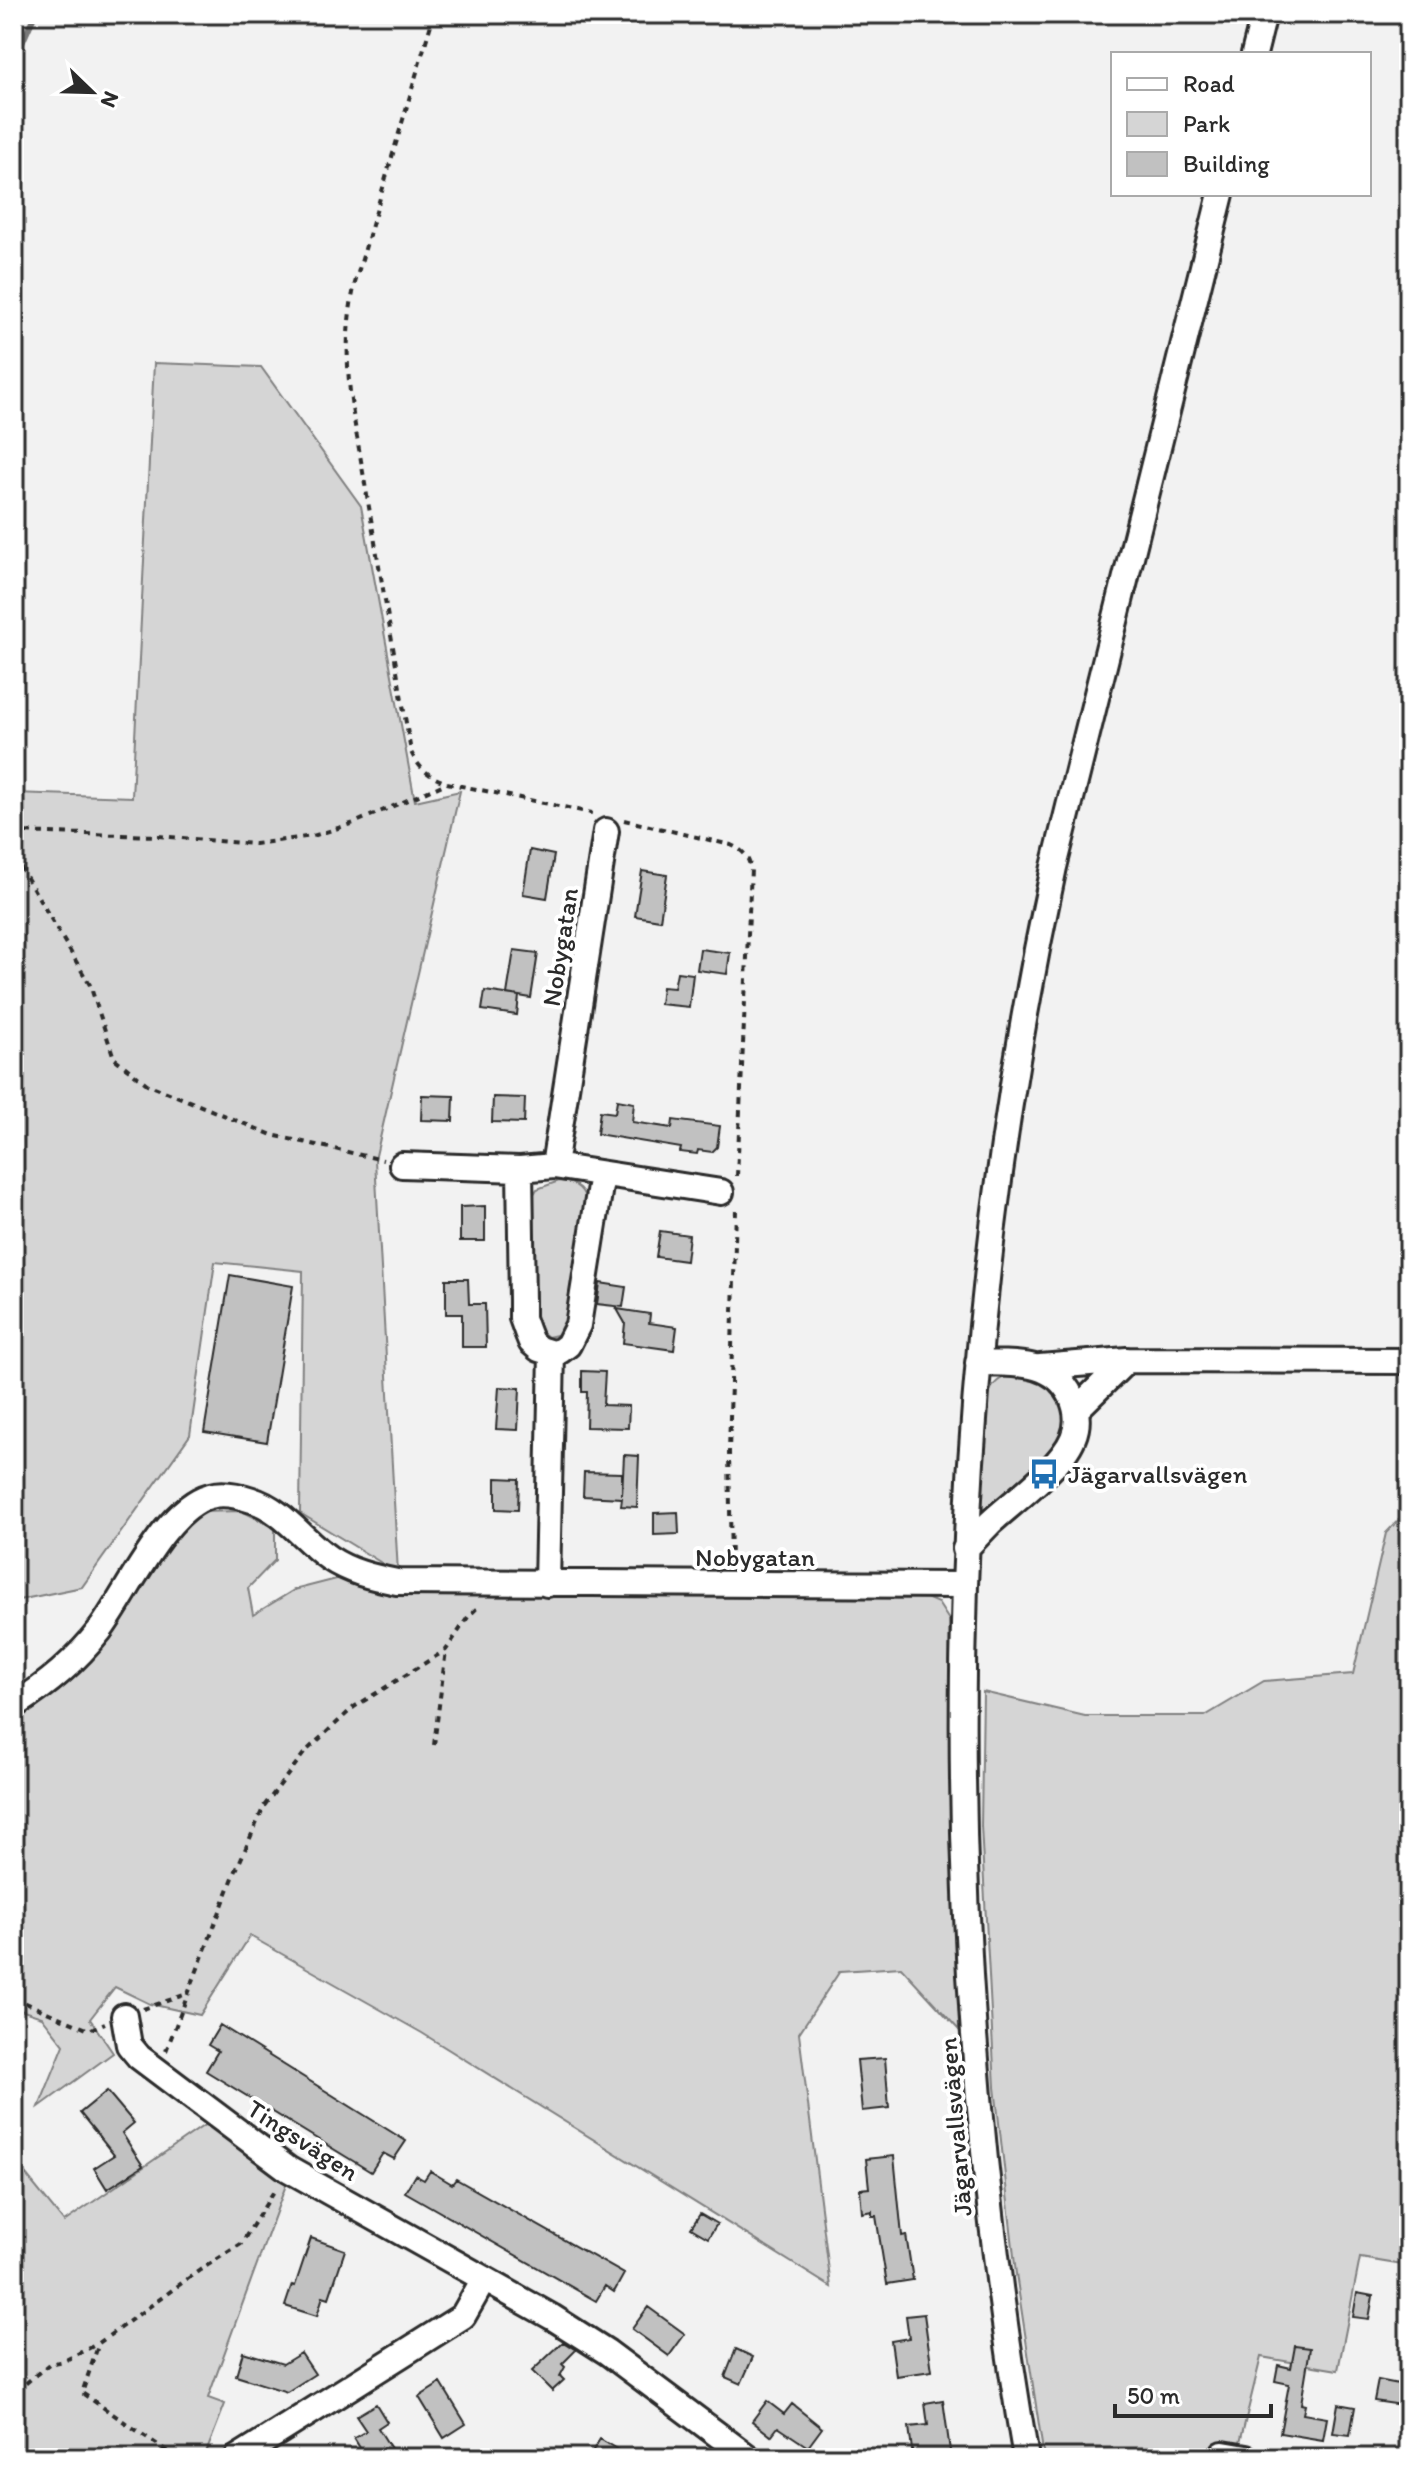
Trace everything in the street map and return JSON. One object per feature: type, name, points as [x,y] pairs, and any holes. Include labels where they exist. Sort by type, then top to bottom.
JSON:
[{"type":"street","points":[[1254,52],[1264,14]]},
{"type":"street","name":"Jägarvallsvägen","points":[[1026,2458],[998,2273],[973,2015],[965,1888],[962,1766],[964,1585],[978,1363],[995,1199],[1036,951],[1054,867],[1221,196]]},
{"type":"street","name":"Nobygatan","points":[[554,1166],[608,822]]},
{"type":"street","points":[[402,1165],[520,1169],[554,1166],[732,1189]]},
{"type":"street","points":[[520,1169],[522,1318],[531,1342],[539,1349],[552,1353],[568,1345],[578,1325],[602,1174]]},
{"type":"street","points":[[547,1584],[552,1353]]},
{"type":"street","points":[[978,1363],[1040,1367],[1127,1360],[1409,1361]]},
{"type":"street","points":[[1076,1410],[1127,1360]]},
{"type":"street","points":[[965,1549],[1060,1458],[1073,1437],[1077,1423],[1076,1410],[1064,1384],[1040,1367]]},
{"type":"street","name":"Nobygatan","points":[[14,1706],[72,1663],[101,1628],[172,1521],[209,1496],[230,1495],[269,1507],[328,1557],[352,1571],[397,1582],[964,1585]]},
{"type":"street","name":"Tingsvägen","points":[[124,2016],[129,2045],[157,2072],[288,2169],[552,2317],[607,2352],[749,2458]]},
{"type":"street","points":[[237,2458],[463,2316],[484,2279]]},
{"type":"path","points":[[434,14],[355,283],[346,342],[353,414],[411,752],[428,776],[447,783],[608,822],[731,845],[749,858],[751,869],[732,1189],[729,1452],[733,1585]]},
{"type":"path","points":[[14,832],[159,836],[255,844],[313,836],[354,823],[447,783]]},
{"type":"path","points":[[14,856],[90,985],[114,1058],[147,1084],[272,1135],[402,1165]]},
{"type":"path","points":[[157,2072],[264,1806],[305,1752],[354,1707],[446,1650],[468,1617],[501,1583]]},
{"type":"path","points":[[434,1745],[446,1650]]},
{"type":"path","points":[[14,1998],[89,2030],[190,1993]]},
{"type":"path","points":[[14,2385],[25,2384],[49,2364],[64,2361],[99,2343],[241,2244],[288,2169]]},
{"type":"path","points":[[99,2343],[82,2393],[177,2458]]},
{"type":"green space","points":[[154,363],[261,367],[361,506],[415,801],[460,791],[375,1160],[398,1573],[300,1513],[303,1271],[215,1262],[190,1435],[82,1587],[14,1601],[14,793],[132,797]]},
{"type":"green space","points":[[559,1181],[579,1188],[588,1207],[570,1320],[561,1334],[548,1337],[538,1329],[533,1315],[532,1197],[537,1189]]},
{"type":"green space","points":[[1013,1374],[1039,1378],[1060,1396],[1065,1423],[1058,1444],[984,1511],[981,1509],[985,1404],[994,1384]]},
{"type":"green space","points":[[1409,1509],[1409,2266],[1360,2258],[1338,2370],[1261,2357],[1239,2447],[1206,2458],[1044,2458],[1016,2274],[995,2087],[981,1826],[983,1692],[1085,1716],[1205,1716],[1264,1681],[1353,1674],[1386,1533]]},
{"type":"green space","points":[[242,1511],[275,1528],[275,1560],[248,1588],[253,1615],[294,1590],[352,1575],[403,1591],[662,1596],[917,1594],[938,1603],[949,1620],[959,2030],[901,1967],[840,1971],[799,2033],[831,2287],[422,2033],[250,1936],[200,2015],[150,2004],[115,1987],[90,2019],[113,2053],[39,2107],[64,2045],[42,2017],[14,2008],[14,1720],[27,1712],[199,1512]]},
{"type":"green space","points":[[206,2124],[287,2182],[208,2398],[225,2404],[204,2458],[14,2458],[14,2178],[22,2170],[64,2222]]},
{"type":"building","points":[[530,850],[554,855],[547,898],[523,894]]},
{"type":"building","points":[[642,871],[667,875],[660,920],[635,916]]},
{"type":"building","points":[[700,949],[730,953],[727,974],[697,970]]},
{"type":"building","points":[[514,950],[538,953],[531,998],[507,994]]},
{"type":"building","points":[[677,972],[693,974],[689,1007],[660,1004],[662,987],[674,988]]},
{"type":"building","points":[[485,991],[519,996],[517,1015],[482,1010]]},
{"type":"building","points":[[422,1095],[454,1096],[453,1121],[421,1120]]},
{"type":"building","points":[[493,1097],[525,1098],[524,1123],[492,1122]]},
{"type":"building","points":[[617,1100],[634,1103],[632,1122],[672,1128],[673,1120],[720,1126],[717,1147],[712,1152],[698,1150],[697,1154],[680,1152],[681,1148],[597,1134],[600,1111],[615,1113]]},
{"type":"building","points":[[485,1206],[485,1241],[460,1241],[460,1207]]},
{"type":"building","points":[[660,1231],[689,1235],[686,1261],[656,1257]]},
{"type":"building","points":[[230,1275],[293,1286],[267,1442],[204,1432]]},
{"type":"building","points":[[446,1279],[468,1279],[469,1304],[485,1304],[486,1347],[462,1347],[462,1314],[446,1314]]},
{"type":"building","points":[[600,1283],[626,1287],[623,1307],[597,1304]]},
{"type":"building","points":[[617,1309],[650,1314],[649,1323],[677,1327],[674,1350],[623,1343],[625,1323]]},
{"type":"building","points":[[582,1371],[605,1372],[603,1405],[629,1406],[628,1428],[586,1427],[587,1392],[582,1392]]},
{"type":"building","points":[[499,1387],[520,1388],[518,1430],[496,1429]]},
{"type":"building","points":[[624,1455],[639,1456],[637,1507],[621,1506],[622,1498],[583,1496],[584,1472],[622,1473],[622,1495]]},
{"type":"building","points":[[496,1478],[519,1479],[518,1510],[496,1509]]},
{"type":"building","points":[[678,1512],[679,1534],[654,1535],[654,1513]]},
{"type":"building","points":[[220,2025],[406,2141],[394,2159],[383,2153],[371,2172],[206,2071],[218,2051],[208,2045]]},
{"type":"building","points":[[885,2058],[889,2108],[862,2111],[857,2060]]},
{"type":"building","points":[[107,2091],[134,2123],[122,2133],[143,2166],[107,2189],[94,2168],[114,2155],[80,2113]]},
{"type":"building","points":[[894,2156],[902,2236],[906,2235],[913,2280],[887,2284],[876,2216],[872,2216],[872,2211],[862,2213],[860,2189],[869,2188],[866,2159]]},
{"type":"building","points":[[430,2171],[452,2184],[456,2179],[624,2274],[614,2292],[605,2286],[596,2301],[405,2192],[415,2175],[424,2180]]},
{"type":"building","points":[[700,2214],[717,2224],[708,2238],[691,2228]]},
{"type":"building","points":[[311,2238],[345,2250],[329,2298],[323,2296],[317,2316],[285,2306]]},
{"type":"building","points":[[1357,2293],[1373,2296],[1369,2319],[1353,2317]]},
{"type":"building","points":[[648,2307],[685,2334],[669,2356],[632,2329]]},
{"type":"building","points":[[924,2314],[932,2371],[896,2376],[891,2341],[909,2338],[906,2316]]},
{"type":"building","points":[[563,2342],[576,2350],[562,2364],[565,2367],[560,2376],[564,2380],[552,2391],[532,2371]]},
{"type":"building","points":[[1295,2346],[1310,2348],[1301,2404],[1305,2405],[1303,2414],[1327,2418],[1323,2440],[1280,2433],[1289,2384],[1275,2381],[1278,2365],[1291,2368]]},
{"type":"building","points":[[736,2349],[753,2357],[741,2384],[725,2377]]},
{"type":"building","points":[[243,2352],[283,2364],[301,2353],[315,2374],[287,2392],[236,2376]]},
{"type":"building","points":[[1378,2380],[1409,2386],[1409,2406],[1374,2401]]},
{"type":"building","points":[[441,2383],[466,2424],[444,2438],[419,2397]]},
{"type":"building","points":[[943,2400],[951,2458],[913,2458],[909,2427],[928,2425],[925,2403]]},
{"type":"building","points":[[767,2401],[784,2414],[792,2404],[822,2428],[808,2447],[778,2427],[771,2436],[752,2421]]},
{"type":"building","points":[[376,2404],[387,2422],[378,2428],[397,2458],[366,2458],[354,2438],[366,2431],[356,2416]]},
{"type":"building","points":[[1338,2404],[1355,2407],[1350,2435],[1333,2433]]},
{"type":"building","points":[[600,2439],[631,2458],[588,2458]]},
{"type":"waterway","points":[[14,61],[35,14]]},
{"type":"place","name":"Jägarvallsvägen","points":[[1044,1474]]}]
